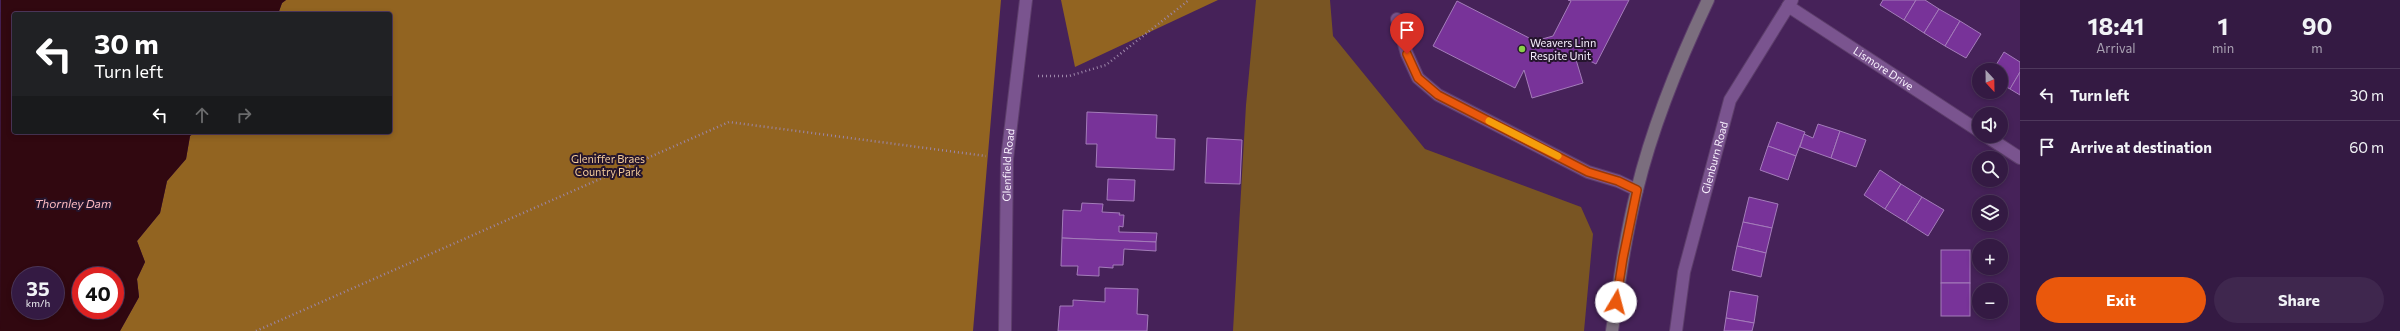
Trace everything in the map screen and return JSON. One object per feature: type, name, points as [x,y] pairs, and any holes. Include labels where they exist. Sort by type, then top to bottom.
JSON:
[{"type":"street","name":"Glenfield Road","points":[[1005,331],[1007,158],[1015,76],[1026,0]]},
{"type":"street","points":[[1612,331],[1623,258],[1637,190],[1672,81],[1708,0]]},
{"type":"street","name":"Lismore Drive","points":[[1790,3],[1972,126]]},
{"type":"street","name":"Glenburn Road","points":[[1676,331],[1684,272],[1730,100],[1790,3]]},
{"type":"street","points":[[1398,19],[1407,54],[1418,78],[1438,95],[1588,172],[1618,181],[1637,190]]},
{"type":"street","points":[[1997,143],[2020,158]]},
{"type":"path","points":[[1015,76],[1069,76],[1106,65],[1189,0]]},
{"type":"path","points":[[256,331],[729,122],[1007,158]]},
{"type":"shaded area","points":[[1256,0],[1330,0],[1333,36],[1425,149],[1581,207],[1593,234],[1584,331],[1233,331],[1246,105]]},
{"type":"green space","name":"Gleniffer Braes Country Park","points":[[286,0],[1001,0],[973,331],[120,331],[139,297],[137,279],[145,262],[137,241],[160,213],[167,181],[186,159],[190,136],[192,134],[392,134],[392,12],[279,12],[282,3]]},
{"type":"green space","points":[[1061,0],[1218,0],[1075,67]]},
{"type":"water","name":"Thornley Dam","points":[[1,0],[286,0],[282,3],[279,12],[12,12],[12,134],[192,134],[190,136],[186,159],[167,181],[160,213],[137,241],[145,262],[137,279],[139,297],[120,331],[0,331]]},
{"type":"building","name":"Weavers Linn Respite Unit","points":[[1568,0],[1629,0],[1596,64],[1574,53],[1583,83],[1532,98],[1524,70],[1515,88],[1433,46],[1457,1],[1535,41],[1553,36],[1571,1]]},
{"type":"building","points":[[1883,0],[1916,0],[1904,20],[1880,5]]},
{"type":"building","points":[[1916,0],[1925,0],[1939,9],[1924,33],[1904,20]]},
{"type":"building","points":[[1939,9],[1960,21],[1945,46],[1924,33]]},
{"type":"building","points":[[1960,21],[1981,34],[1966,58],[1945,46]]},
{"type":"building","points":[[2004,52],[2020,62],[2020,72],[2010,89],[2008,88],[2008,63],[1997,63]]},
{"type":"building","points":[[2020,72],[2020,95],[2010,89]]},
{"type":"building","points":[[1087,112],[1157,115],[1156,138],[1175,139],[1174,170],[1096,167],[1097,144],[1086,144]]},
{"type":"building","points":[[1777,122],[1805,132],[1796,156],[1768,146]]},
{"type":"building","points":[[1818,124],[1840,131],[1831,158],[1800,147],[1804,134],[1813,138]]},
{"type":"building","points":[[1840,131],[1866,140],[1856,167],[1831,158]]},
{"type":"building","points":[[1207,138],[1242,140],[1240,184],[1205,183]]},
{"type":"building","points":[[1768,146],[1796,156],[1788,180],[1760,170]]},
{"type":"building","points":[[1880,170],[1901,184],[1885,209],[1864,195]]},
{"type":"building","points":[[1108,179],[1135,180],[1134,201],[1107,200]]},
{"type":"building","points":[[1901,184],[1922,197],[1906,222],[1885,209]]},
{"type":"building","points":[[1749,197],[1778,204],[1772,228],[1743,222]]},
{"type":"building","points":[[1922,197],[1944,210],[1928,236],[1906,222]]},
{"type":"building","points":[[1082,203],[1103,204],[1102,212],[1120,213],[1119,215],[1124,215],[1123,227],[1119,226],[1119,232],[1157,233],[1156,242],[1062,238],[1063,210],[1081,211]]},
{"type":"building","points":[[1743,222],[1772,228],[1766,253],[1737,246]]},
{"type":"building","points":[[1062,238],[1156,242],[1156,251],[1124,249],[1123,265],[1113,265],[1113,268],[1099,267],[1099,276],[1077,275],[1078,266],[1061,266]]},
{"type":"building","points":[[1737,246],[1766,253],[1761,277],[1732,270]]},
{"type":"building","points":[[1941,250],[1970,250],[1970,283],[1941,283]]},
{"type":"building","points":[[1941,283],[1970,283],[1970,316],[1941,316]]},
{"type":"building","points":[[1105,288],[1138,289],[1137,314],[1148,315],[1147,331],[1058,331],[1060,306],[1073,306],[1073,300],[1105,302]]},
{"type":"building","points":[[1730,291],[1758,296],[1754,323],[1726,318]]},
{"type":"building","points":[[1726,318],[1754,323],[1752,331],[1724,331]]},
{"type":"slow traffic","points":[[1489,121],[1558,156]]},
{"type":"place","name":"Weavers Linn Respite Unit","points":[[1522,49]]},
{"type":"route","points":[[1407,54],[1418,78],[1438,95],[1588,172],[1618,181],[1637,190],[1623,258],[1616,302]]}]
